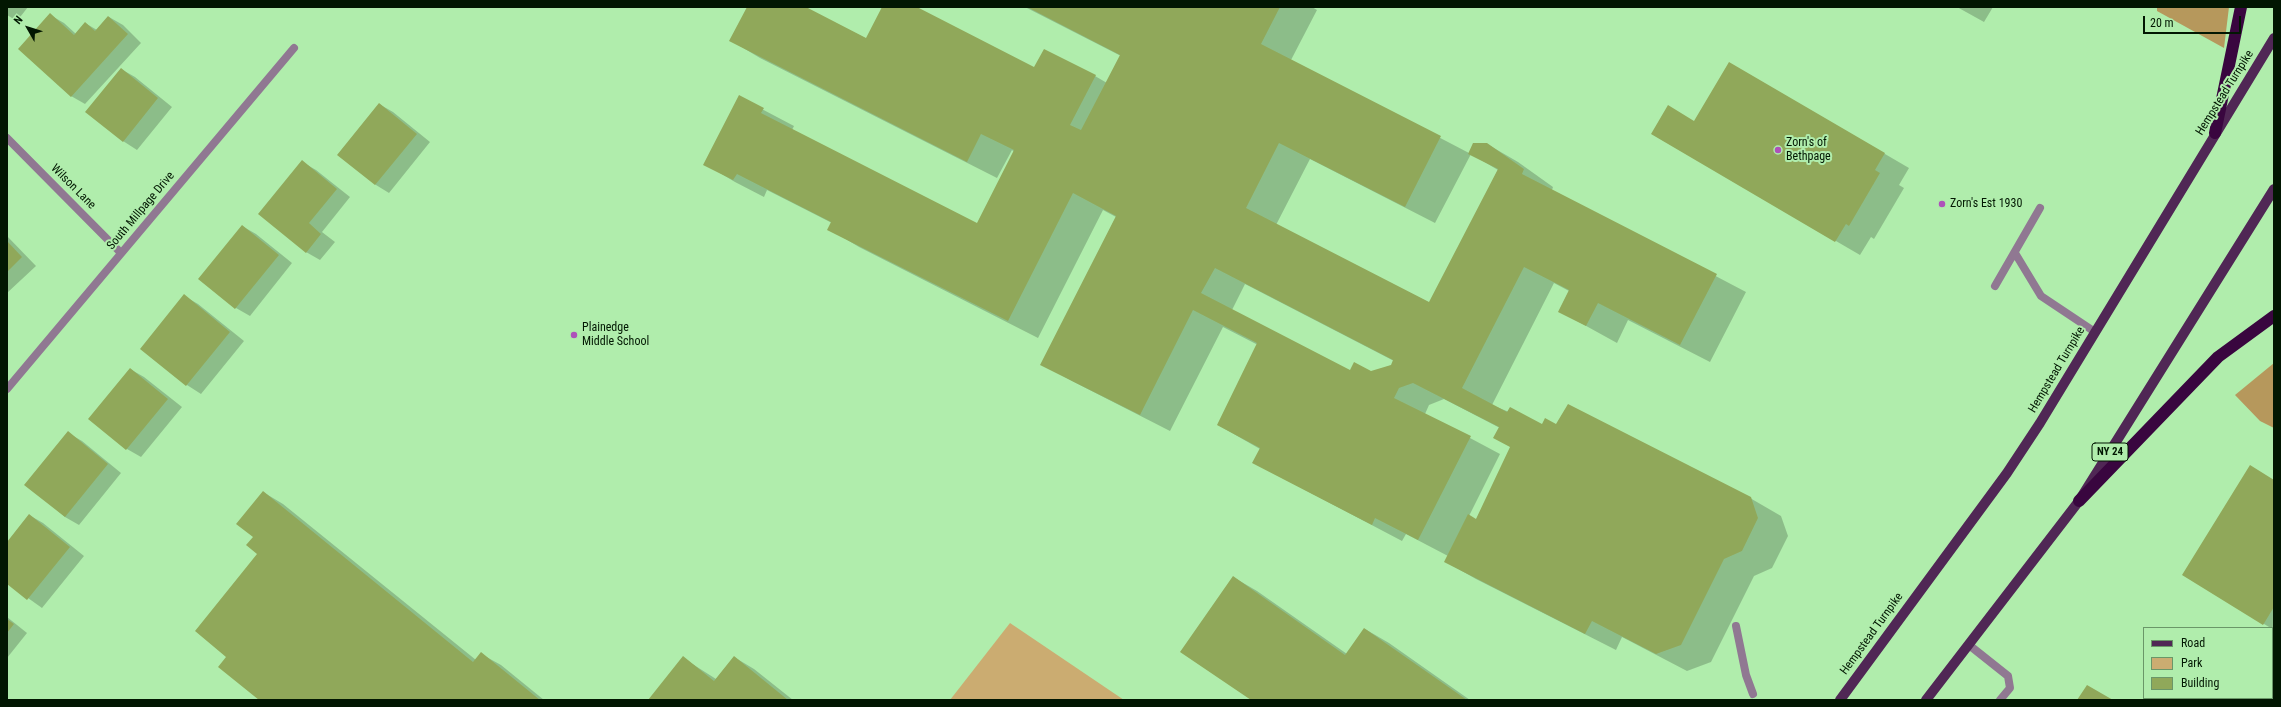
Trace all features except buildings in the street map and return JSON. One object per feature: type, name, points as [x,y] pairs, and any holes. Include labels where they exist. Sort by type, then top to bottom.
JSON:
[{"type":"highway","points":[[2215,133],[2241,7]]},
{"type":"highway","points":[[2080,501],[2218,357],[2274,316]]},
{"type":"main road","name":"Hempstead Turnpike","points":[[1840,700],[2007,473],[2040,423],[2274,38]]},
{"type":"main road","name":"NY 24","points":[[1926,700],[2080,501],[2274,189]]},
{"type":"street","name":"South Millpage Drive","points":[[7,389],[294,48]]},
{"type":"street","name":"Wilson Lane","points":[[7,138],[121,253]]},
{"type":"street","points":[[1995,286],[2040,208]]},
{"type":"street","points":[[2015,253],[2041,296],[2095,332]]},
{"type":"street","points":[[1736,626],[1746,675],[1753,694]]},
{"type":"street","points":[[1969,645],[2008,676],[2010,688],[2000,700]]},
{"type":"green space","points":[[1010,623],[1124,700],[950,700]]},
{"type":"shaded area","points":[[2157,7],[2229,7],[2224,48],[2157,11]]},
{"type":"shaded area","points":[[2274,363],[2274,428],[2260,421],[2235,395]]},
{"type":"place","name":"Zorn's of Bethpage","points":[[1778,150]]},
{"type":"place","name":"Zorn's Est 1930","points":[[1942,204]]},
{"type":"place","name":"Plainedge Middle School","points":[[574,335]]}]
